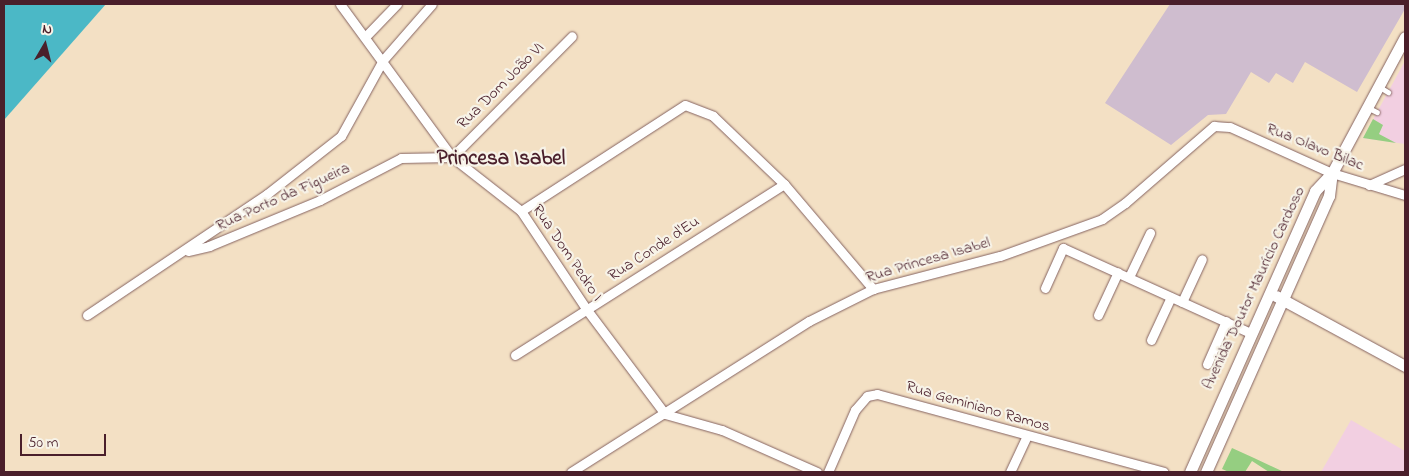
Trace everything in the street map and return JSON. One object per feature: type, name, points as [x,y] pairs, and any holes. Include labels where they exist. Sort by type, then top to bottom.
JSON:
[{"type":"street","name":"Rua Dom Pedro I","points":[[340,4],[383,60],[411,104],[452,158],[521,211],[587,310],[665,414]]},
{"type":"street","points":[[365,37],[397,4]]},
{"type":"street","name":"Rua Porto da Figueira","points":[[87,315],[267,194],[340,136],[383,60],[432,4]]},
{"type":"street","name":"Rua Dom João VI","points":[[452,158],[572,36]]},
{"type":"street","points":[[1332,173],[1366,106],[1405,37]]},
{"type":"street","points":[[521,211],[685,104],[713,116],[784,184],[873,290]]},
{"type":"street","name":"Rua Olavo Bilac","points":[[1214,126],[1230,127],[1332,173],[1405,195]]},
{"type":"street","name":"Rua Princesa Isabel","points":[[571,472],[809,321],[873,290],[1000,256],[1102,219],[1214,126]]},
{"type":"street","name":"Rua Porto da Figueira","points":[[183,252],[209,246],[320,200],[401,158],[452,158]]},
{"type":"street","points":[[1369,185],[1405,169]]},
{"type":"street","name":"Avenida Doutor Maurício Cardoso","points":[[1190,472],[1268,292],[1315,191],[1332,173]]},
{"type":"street","name":"Avenida Doutor Maurício Cardoso","points":[[1206,472],[1329,196],[1332,173]]},
{"type":"street","name":"Rua Conde d'Eu","points":[[515,355],[784,184]]},
{"type":"street","points":[[1129,278],[1150,233]]},
{"type":"street","points":[[1045,288],[1063,248],[1250,333]]},
{"type":"street","points":[[1182,302],[1202,259]]},
{"type":"street","points":[[1098,315],[1118,272]]},
{"type":"street","points":[[1268,292],[1405,366]]},
{"type":"street","points":[[1151,340],[1171,296]]},
{"type":"street","points":[[1208,364],[1226,322]]},
{"type":"street","points":[[1230,381],[1244,387]]},
{"type":"street","name":"Rua Geminiano Ramos","points":[[828,472],[855,410],[867,396],[877,394],[1026,437],[1164,472]]},
{"type":"street","points":[[665,414],[722,430],[817,472]]},
{"type":"street","points":[[1010,472],[1026,437]]},
{"type":"lane","points":[[1377,86],[1388,92]]},
{"type":"lane","points":[[1366,106],[1377,112]]},
{"type":"shaded area","points":[[1170,4],[1405,4],[1405,9],[1357,92],[1305,62],[1293,83],[1276,73],[1269,83],[1251,72],[1226,114],[1208,115],[1171,145],[1105,103]]},
{"type":"shaded area","points":[[1405,61],[1405,144],[1363,138],[1388,92]]},
{"type":"shaded area","points":[[1351,420],[1405,451],[1405,472],[1321,472]]},
{"type":"green space","points":[[1373,119],[1383,125],[1379,134],[1396,143],[1363,138]]},
{"type":"green space","points":[[1232,448],[1284,472],[1269,472],[1252,461],[1245,472],[1229,472],[1222,469]]},
{"type":"water","points":[[4,4],[106,4],[4,120]]},
{"type":"district","name":"Princesa Isabel","points":[[501,159]]}]
